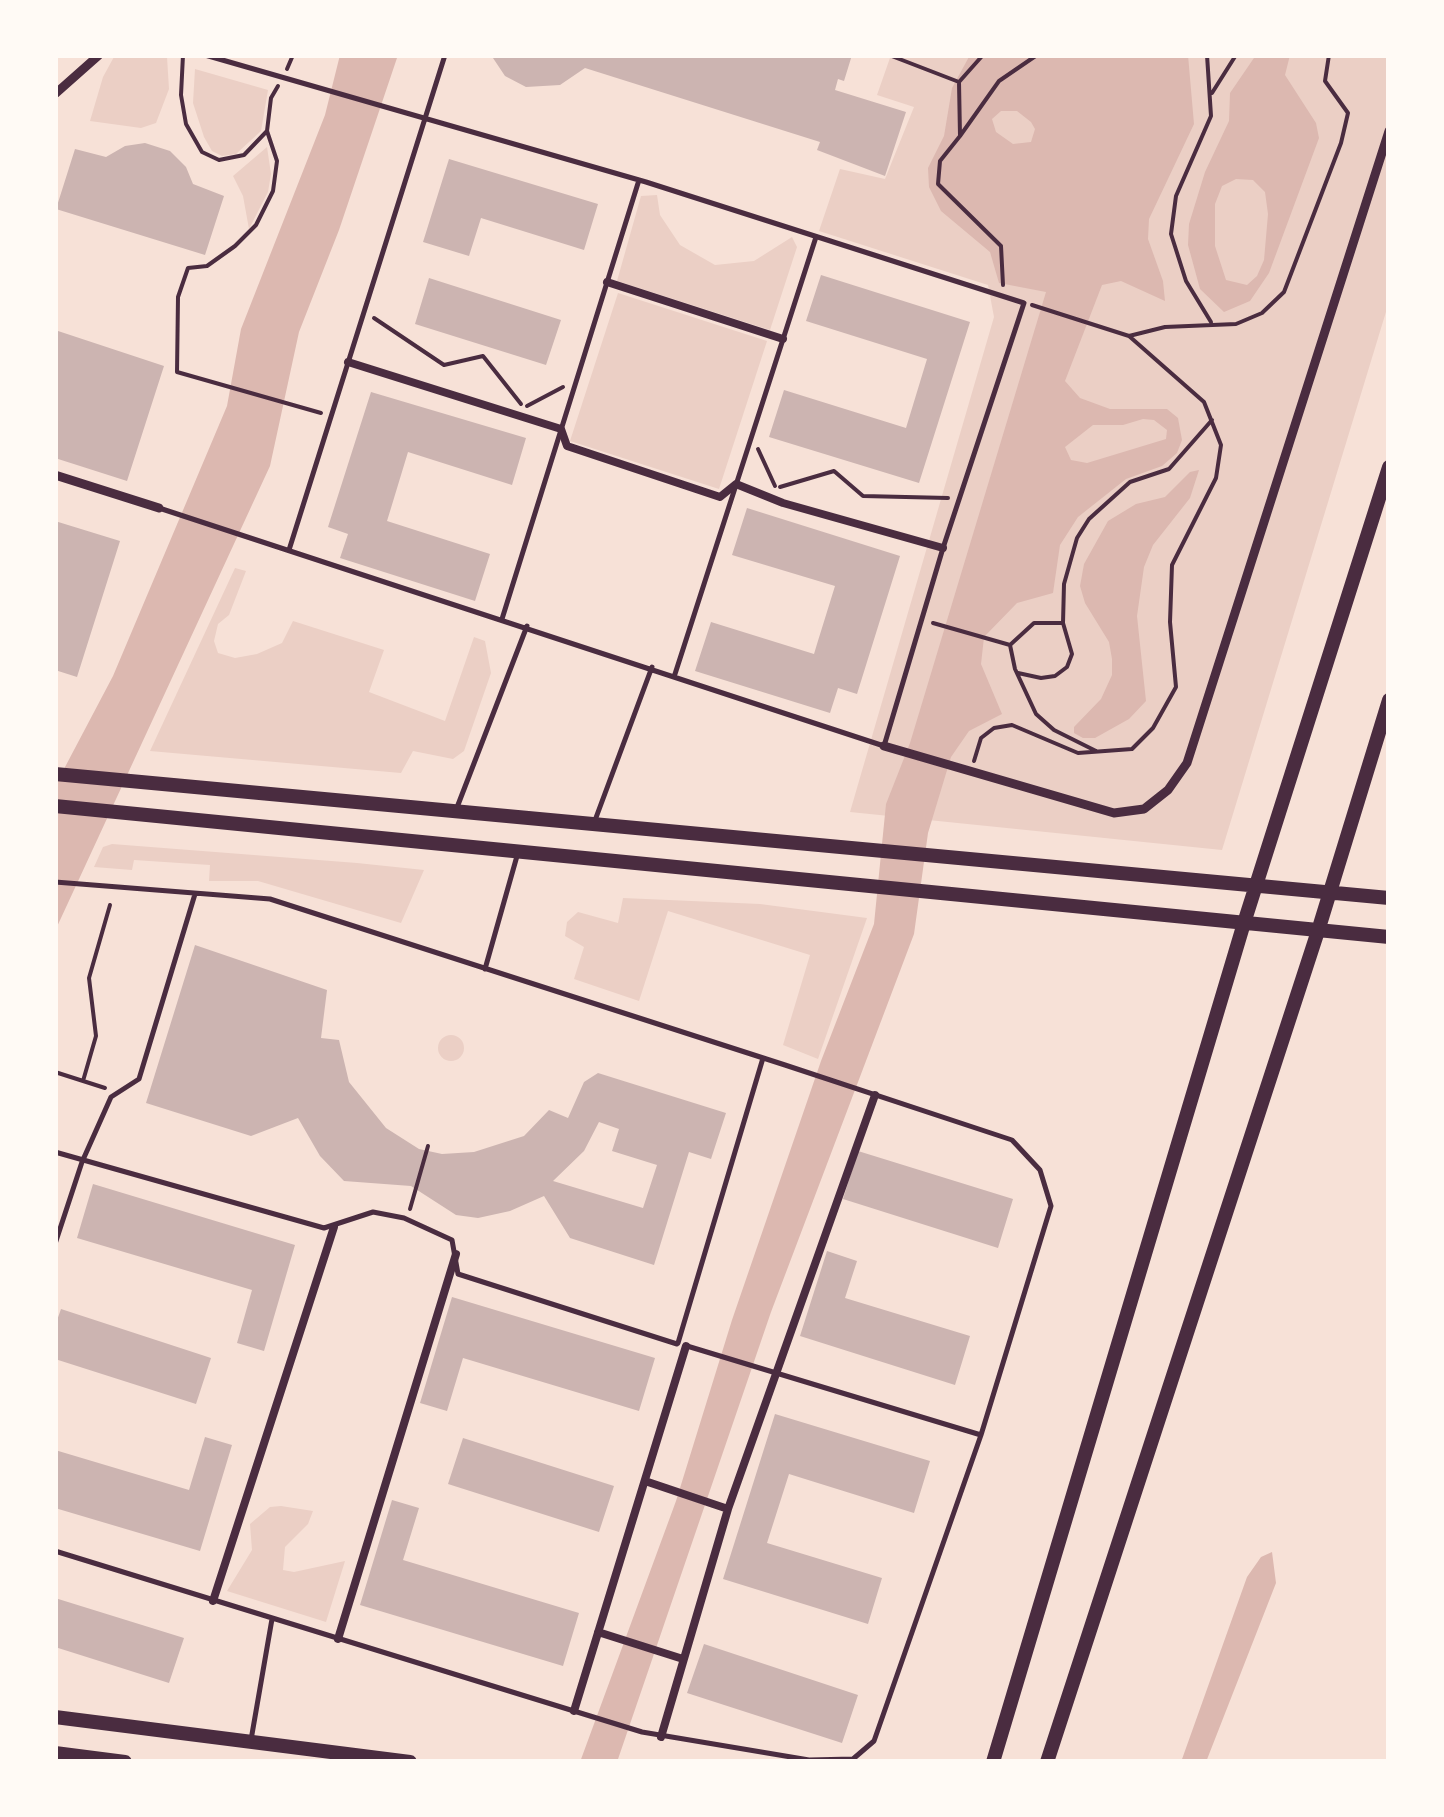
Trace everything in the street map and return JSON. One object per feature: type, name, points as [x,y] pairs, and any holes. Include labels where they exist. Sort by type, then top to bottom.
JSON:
[{"type":"main road","points":[[993,1762],[1244,924],[1389,468]]},
{"type":"main road","points":[[1047,1762],[1318,931],[1389,700]]},
{"type":"main road","points":[[55,774],[1389,898]]},
{"type":"main road","points":[[55,806],[1389,936]]},
{"type":"main road","points":[[55,1718],[410,1762]]},
{"type":"main road","points":[[55,1753],[125,1762]]},
{"type":"street","points":[[55,94],[99,55]]},
{"type":"street","points":[[885,746],[1114,813],[1144,809],[1168,790],[1187,763],[1389,131]]},
{"type":"street","points":[[607,282],[783,339]]},
{"type":"street","points":[[348,362],[561,428],[567,446],[720,497],[736,484],[782,503],[942,548]]},
{"type":"street","points":[[55,475],[159,508]]},
{"type":"street","points":[[661,1737],[728,1509],[871,1094]]},
{"type":"street","points":[[213,1601],[334,1227]]},
{"type":"street","points":[[338,1639],[456,1254]]},
{"type":"street","points":[[574,1710],[645,1481],[682,1345]]},
{"type":"street","points":[[645,1481],[728,1509]]},
{"type":"street","points":[[598,1632],[683,1659]]},
{"type":"lane","points":[[159,508],[652,666],[885,746],[942,548],[1024,302],[639,180],[204,55]]},
{"type":"lane","points":[[289,550],[444,55]]},
{"type":"lane","points":[[502,618],[639,180]]},
{"type":"lane","points":[[675,674],[816,236]]},
{"type":"lane","points":[[456,812],[527,626]]},
{"type":"lane","points":[[594,824],[652,666]]},
{"type":"lane","points":[[485,969],[518,852]]},
{"type":"lane","points":[[55,882],[270,900],[764,1058],[1012,1140],[1040,1170],[1051,1206],[980,1436],[874,1741],[852,1759],[809,1760],[661,1737],[55,1551]]},
{"type":"lane","points":[[55,1244],[82,1162],[111,1097],[139,1079],[195,894]]},
{"type":"lane","points":[[682,1345],[764,1058]]},
{"type":"lane","points":[[55,1152],[324,1228],[373,1212],[407,1220],[452,1240],[458,1274],[980,1436]]},
{"type":"lane","points":[[251,1742],[272,1619]]},
{"type":"path","points":[[183,55],[180,95],[186,124],[202,152],[218,160],[244,156],[267,130]]},
{"type":"path","points":[[292,55],[271,98],[267,130],[277,161],[273,192],[256,225],[207,266],[188,268],[178,297],[177,372],[331,416]]},
{"type":"path","points":[[889,55],[959,82]]},
{"type":"path","points":[[960,136],[959,82],[983,55]]},
{"type":"path","points":[[1002,295],[1006,270],[1001,246],[938,184],[940,161],[999,81],[1036,55]]},
{"type":"path","points":[[1208,55],[1212,94],[1204,138],[1176,196],[1170,234],[1186,281],[1212,324]]},
{"type":"path","points":[[1212,94],[1236,55]]},
{"type":"path","points":[[1129,336],[1165,327],[1236,324],[1262,313],[1284,292],[1320,206],[1348,113],[1326,81],[1329,55]]},
{"type":"path","points":[[972,771],[980,738],[994,728],[1012,726],[1078,754],[1132,748],[1153,728],[1176,687],[1170,622],[1172,565],[1216,478],[1220,445],[1204,402],[1129,336],[1033,306]]},
{"type":"path","points":[[364,312],[444,365],[483,356],[524,408]]},
{"type":"path","points":[[511,414],[576,381]]},
{"type":"path","points":[[1018,673],[1042,678],[1055,676],[1067,667],[1071,641],[1062,623],[1069,563],[1090,518],[1130,482],[1169,468],[1212,420]]},
{"type":"path","points":[[752,436],[776,489],[834,470],[863,496],[959,498]]},
{"type":"path","points":[[1010,646],[1034,623],[1062,623]]},
{"type":"path","points":[[933,624],[1010,646]]},
{"type":"path","points":[[1010,646],[1036,714],[1066,738],[1102,752]]},
{"type":"path","points":[[84,1081],[96,1036],[89,978],[110,905]]},
{"type":"path","points":[[55,1072],[119,1092]]},
{"type":"path","points":[[407,1220],[428,1146]]},
{"type":"shaded area","points":[[115,55],[167,57],[169,89],[156,123],[141,128],[90,121],[103,77]]},
{"type":"shaded area","points":[[340,55],[398,55],[339,230],[299,332],[270,466],[55,931],[55,786],[113,676],[227,406],[241,329],[325,115]]},
{"type":"shaded area","points":[[891,55],[1389,55],[1389,302],[1222,850],[850,812],[994,317],[988,285],[819,231],[840,169],[885,179],[914,107],[877,95]]},
{"type":"shaded area","points":[[970,55],[1188,55],[1194,124],[1149,219],[1148,239],[1163,281],[1165,301],[1121,281],[1102,285],[1065,381],[1080,398],[1110,409],[1167,409],[1178,418],[1182,440],[1177,453],[1162,466],[1126,479],[1078,517],[1060,545],[1053,593],[1017,603],[984,637],[981,664],[1002,714],[969,731],[951,757],[928,833],[914,934],[771,1312],[617,1762],[580,1762],[676,1501],[732,1320],[821,1061],[874,924],[886,804],[910,743],[1046,292],[999,283],[990,252],[941,211],[929,187],[928,168],[944,136],[952,88]],"holes":[[[1001,111],[1017,111],[1031,122],[1035,129],[1031,142],[1013,144],[996,132],[992,119]],[[1154,420],[1167,430],[1166,439],[1087,463],[1071,460],[1065,447],[1093,425],[1123,425]]]},
{"type":"shaded area","points":[[1256,55],[1290,55],[1285,75],[1316,123],[1319,138],[1269,273],[1250,301],[1224,312],[1200,289],[1188,245],[1189,224],[1205,172],[1229,121],[1230,93]],"holes":[[[1236,179],[1253,180],[1265,192],[1268,214],[1264,260],[1257,276],[1247,285],[1226,280],[1215,246],[1215,204],[1222,186]]]},
{"type":"shaded area","points":[[195,69],[268,90],[261,131],[236,154],[222,156],[212,151],[204,137],[193,103]]},
{"type":"shaded area","points":[[267,147],[271,174],[268,192],[249,229],[243,196],[233,176]]},
{"type":"shaded area","points":[[657,195],[660,215],[680,245],[715,265],[754,261],[792,237],[797,247],[770,330],[617,281],[641,196]]},
{"type":"shaded area","points":[[618,293],[767,341],[719,489],[570,441]]},
{"type":"shaded area","points":[[1199,470],[1190,498],[1153,545],[1144,567],[1137,616],[1146,701],[1129,719],[1095,738],[1083,738],[1074,733],[1074,727],[1101,699],[1112,675],[1109,642],[1085,603],[1080,586],[1084,564],[1108,521],[1136,504],[1165,497],[1190,472]]},
{"type":"shaded area","points":[[235,568],[246,571],[229,615],[218,624],[214,641],[218,653],[235,658],[257,654],[282,643],[293,621],[384,650],[369,692],[445,721],[474,637],[485,641],[491,673],[464,751],[453,759],[413,751],[401,773],[150,751]]},
{"type":"shaded area","points":[[112,844],[424,870],[401,923],[258,881],[209,881],[210,865],[134,860],[132,870],[94,867],[103,847]]},
{"type":"shaded area","points":[[623,898],[760,904],[867,918],[818,1059],[783,1045],[810,955],[668,911],[639,1001],[574,979],[584,947],[565,936],[567,922],[578,912],[618,923]]},
{"type":"shaded area","points":[[451,1035],[460,1039],[464,1048],[460,1057],[451,1061],[442,1057],[438,1048],[442,1039]]},
{"type":"shaded area","points":[[270,1507],[313,1511],[308,1524],[285,1547],[283,1570],[294,1572],[345,1561],[326,1622],[227,1591],[252,1550],[250,1524]]},
{"type":"shaded area","points":[[1272,1552],[1276,1583],[1206,1762],[1181,1762],[1247,1577],[1261,1557]]},
{"type":"building","points":[[491,55],[852,55],[844,81],[838,79],[835,90],[906,112],[885,176],[817,150],[820,142],[585,68],[560,85],[526,87],[505,76]]},
{"type":"building","points":[[145,143],[170,151],[186,167],[193,184],[224,196],[205,255],[56,209],[75,149],[106,157],[125,146]]},
{"type":"building","points":[[449,159],[598,204],[584,250],[481,218],[469,256],[423,242]]},
{"type":"building","points":[[821,275],[970,322],[919,483],[769,437],[784,390],[906,428],[927,359],[806,321]]},
{"type":"building","points":[[429,278],[561,320],[546,365],[415,324]]},
{"type":"building","points":[[55,330],[164,366],[127,481],[55,458]]},
{"type":"building","points":[[371,392],[526,438],[512,485],[408,452],[387,521],[490,554],[475,601],[340,558],[348,534],[328,527]]},
{"type":"building","points":[[747,508],[900,556],[857,694],[838,688],[830,713],[695,671],[711,622],[814,654],[835,586],[732,555]]},
{"type":"building","points":[[55,521],[120,541],[77,677],[55,670]]},
{"type":"building","points":[[195,945],[327,990],[321,1038],[339,1040],[349,1082],[386,1128],[419,1149],[442,1154],[474,1152],[524,1136],[549,1110],[568,1118],[584,1082],[598,1073],[726,1113],[711,1159],[689,1152],[654,1265],[570,1238],[544,1196],[510,1211],[478,1218],[456,1215],[411,1186],[344,1181],[320,1156],[298,1118],[251,1136],[146,1103]],"holes":[[[599,1122],[619,1129],[612,1151],[657,1165],[643,1208],[553,1181],[584,1151]]]},
{"type":"building","points":[[858,1151],[1013,1199],[998,1248],[843,1199]]},
{"type":"building","points":[[93,1184],[295,1245],[264,1351],[237,1343],[252,1290],[77,1238]]},
{"type":"building","points":[[827,1251],[857,1261],[845,1298],[970,1336],[955,1385],[800,1336]]},
{"type":"building","points":[[452,1297],[655,1358],[639,1411],[463,1358],[447,1411],[420,1403]]},
{"type":"building","points":[[61,1309],[211,1358],[196,1404],[55,1359],[55,1326]]},
{"type":"building","points":[[775,1414],[930,1461],[914,1513],[789,1474],[767,1543],[882,1578],[868,1624],[723,1579]]},
{"type":"building","points":[[205,1437],[232,1445],[200,1551],[55,1508],[55,1450],[189,1490]]},
{"type":"building","points":[[463,1438],[614,1486],[599,1532],[448,1484]]},
{"type":"building","points":[[392,1500],[419,1508],[403,1560],[579,1613],[563,1666],[360,1605]]},
{"type":"building","points":[[55,1598],[184,1638],[169,1683],[55,1647]]},
{"type":"building","points":[[704,1644],[858,1695],[842,1743],[687,1693]]}]
